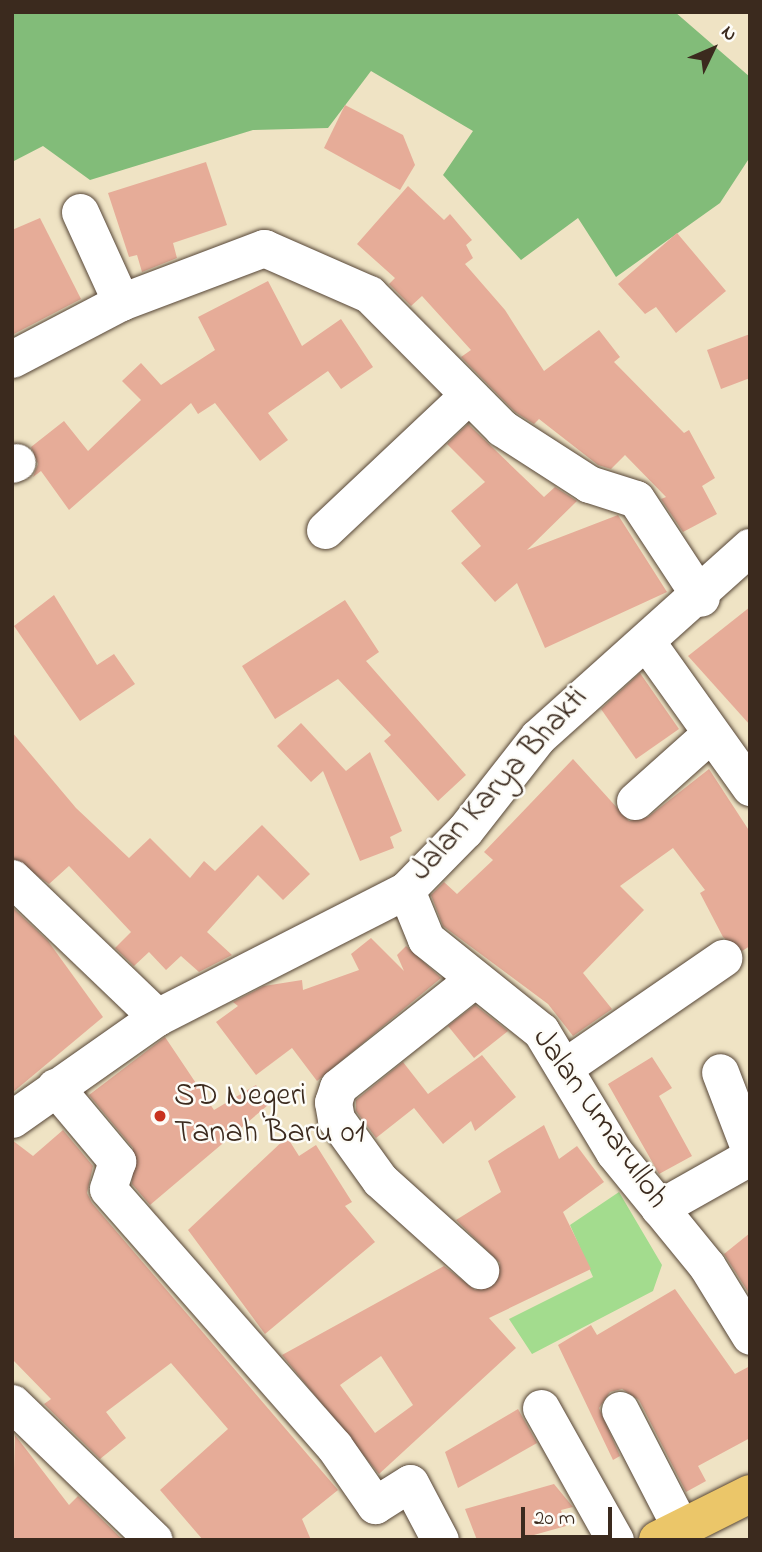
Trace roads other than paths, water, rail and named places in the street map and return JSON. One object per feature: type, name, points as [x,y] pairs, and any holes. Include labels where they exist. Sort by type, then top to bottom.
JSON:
[{"type":"main road","points":[[670,1534],[750,1494]]},
{"type":"street","points":[[80,212],[121,302]]},
{"type":"street","points":[[12,359],[121,302],[264,248],[369,294],[466,397],[589,484],[636,499],[701,598]]},
{"type":"street","points":[[326,530],[466,397]]},
{"type":"street","name":"Jalan Karya Bhakti","points":[[12,1119],[157,1017],[406,890],[465,830],[538,737],[598,678],[648,644],[701,598],[750,547]]},
{"type":"street","points":[[648,644],[750,787]]},
{"type":"street","points":[[635,801],[710,734]]},
{"type":"street","points":[[12,878],[157,1017]]},
{"type":"street","name":"Jalan Umarulloh","points":[[406,890],[426,939],[473,981],[515,1006],[566,1066],[614,1152],[707,1266],[750,1336]]},
{"type":"street","points":[[566,1066],[723,958]]},
{"type":"street","points":[[473,981],[338,1087],[333,1102],[336,1119],[380,1180],[480,1270]]},
{"type":"street","points":[[659,1208],[746,1159],[750,1148],[720,1072]]},
{"type":"street","points":[[55,1087],[117,1161],[108,1189],[334,1446],[375,1505],[410,1483],[440,1540]]},
{"type":"street","points":[[12,1403],[154,1540]]},
{"type":"street","points":[[541,1408],[615,1540]]},
{"type":"street","points":[[620,1410],[670,1534]]},
{"type":"place","name":"SD Negeri Tanah Baru 01","points":[[160,1116]]}]
